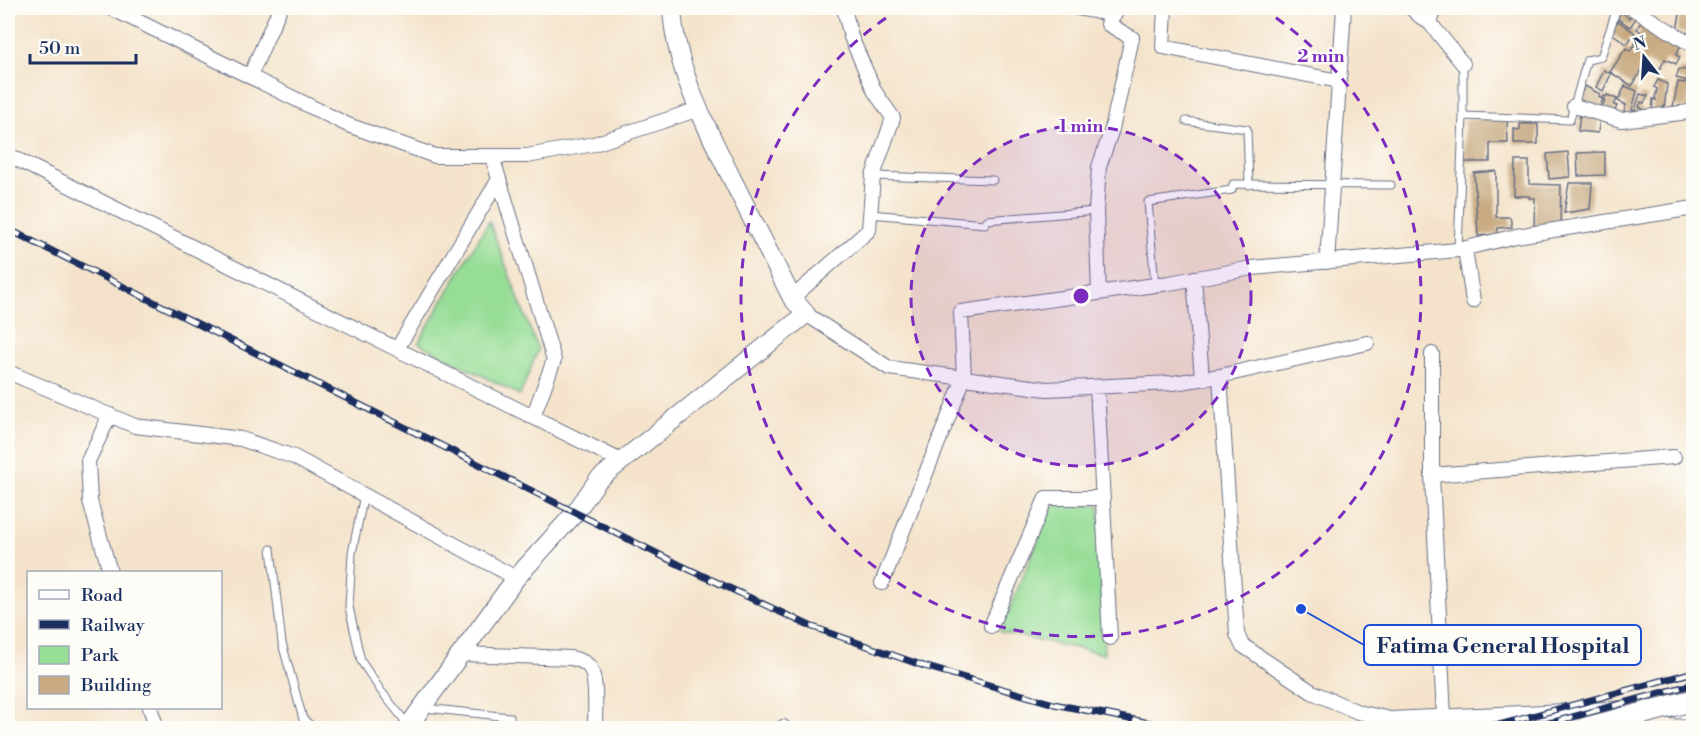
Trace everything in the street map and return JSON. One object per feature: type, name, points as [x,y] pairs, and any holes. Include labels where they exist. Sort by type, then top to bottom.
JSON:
[{"type":"main road","points":[[1587,729],[1694,700]]},
{"type":"street","points":[[111,8],[348,125],[435,156],[527,156],[594,144],[699,109]]},
{"type":"street","points":[[250,76],[280,8]]},
{"type":"street","points":[[672,8],[673,25],[685,75],[706,126],[792,298],[807,314],[889,368],[1047,389],[1097,387],[1173,383],[1220,376],[1366,343]]},
{"type":"street","points":[[792,298],[869,230],[873,176],[893,118],[875,92],[850,37],[844,8]]},
{"type":"street","points":[[1165,8],[1163,47],[1339,81]]},
{"type":"street","points":[[1327,262],[1339,81],[1341,8]]},
{"type":"street","points":[[1411,8],[1430,23],[1463,64]]},
{"type":"street","points":[[1430,23],[1435,8]]},
{"type":"street","points":[[1632,8],[1694,46]]},
{"type":"street","points":[[1099,293],[1096,211],[1099,167],[1112,129],[1132,38],[1108,24],[1115,13]]},
{"type":"street","points":[[1574,106],[1621,120],[1689,112],[1694,115]]},
{"type":"street","points":[[8,155],[621,461]]},
{"type":"street","points":[[492,156],[554,360],[533,417]]},
{"type":"street","points":[[397,349],[499,179]]},
{"type":"street","points":[[882,583],[964,378],[961,312],[1155,285],[1252,268],[1462,250],[1516,236],[1694,208]]},
{"type":"street","points":[[1462,250],[1473,301]]},
{"type":"street","points":[[1194,279],[1202,378]]},
{"type":"street","points":[[408,727],[516,578],[575,513],[598,480],[807,314]]},
{"type":"street","points":[[1432,354],[1432,475],[1444,717]]},
{"type":"street","points":[[8,372],[135,426],[240,439],[294,456],[516,578]]},
{"type":"street","points":[[1220,376],[1237,634],[1242,645],[1312,692],[1358,712],[1390,720],[1630,708],[1694,712]]},
{"type":"street","points":[[1097,387],[1110,638]]},
{"type":"street","points":[[109,571],[90,501],[88,461],[110,415]]},
{"type":"street","points":[[1432,475],[1674,457]]},
{"type":"street","points":[[991,626],[1046,498],[1103,498]]},
{"type":"street","points":[[462,654],[571,658],[583,661],[591,669],[594,684],[595,729]]},
{"type":"street","points":[[1630,708],[1694,690]]},
{"type":"street","points":[[150,709],[157,729]]},
{"type":"lane","points":[[1059,8],[1115,13]]},
{"type":"lane","points":[[1462,116],[1570,120],[1587,60],[1601,57],[1617,8]]},
{"type":"lane","points":[[1462,250],[1463,64]]},
{"type":"lane","points":[[1186,121],[1247,129],[1249,184]]},
{"type":"lane","points":[[873,176],[993,180]]},
{"type":"lane","points":[[1155,285],[1148,202],[1232,190],[1233,184],[1391,185]]},
{"type":"lane","points":[[870,214],[986,224],[987,220],[1096,211]]},
{"type":"lane","points":[[364,495],[352,553],[349,607],[361,661],[408,727]]},
{"type":"lane","points":[[271,549],[282,643],[303,719],[314,729]]},
{"type":"lane","points":[[423,708],[510,717],[510,729]]},
{"type":"green space","points":[[489,221],[538,350],[520,395],[418,343]]},
{"type":"green space","points":[[1100,505],[1104,654],[1000,632],[1052,506]]},
{"type":"building","points":[[1681,8],[1694,8],[1694,34],[1677,31]]},
{"type":"building","points":[[1634,10],[1639,14],[1630,27],[1617,18],[1621,12],[1629,18]]},
{"type":"building","points":[[1643,18],[1682,43],[1676,55],[1680,57],[1676,64],[1665,59],[1660,69],[1647,62],[1632,86],[1610,72],[1626,48],[1630,51],[1639,38],[1641,32],[1637,29]]},
{"type":"building","points":[[1618,21],[1635,33],[1627,44],[1610,32]]},
{"type":"building","points":[[1686,68],[1694,70],[1694,98],[1689,97],[1687,108],[1673,106],[1678,82],[1685,83],[1685,80],[1676,78],[1679,69],[1685,70]]},
{"type":"building","points":[[1604,70],[1611,74],[1603,91],[1596,87]]},
{"type":"building","points":[[1658,80],[1667,84],[1664,109],[1652,113],[1653,99],[1656,100],[1657,89],[1654,87]]},
{"type":"building","points":[[1585,86],[1600,94],[1599,97],[1603,99],[1598,110],[1578,100]]},
{"type":"building","points":[[1625,86],[1637,91],[1631,114],[1624,111],[1626,105],[1618,101]]},
{"type":"building","points":[[1640,94],[1648,96],[1639,107],[1646,111],[1636,114],[1632,112],[1635,110]]},
{"type":"building","points":[[1607,95],[1617,99],[1614,105],[1617,106],[1612,117],[1600,111],[1605,100],[1602,99]]},
{"type":"building","points":[[1580,114],[1600,116],[1598,133],[1578,131]]},
{"type":"building","points":[[1464,119],[1507,119],[1508,143],[1490,143],[1490,162],[1465,162]]},
{"type":"building","points":[[1520,124],[1538,124],[1538,144],[1514,144],[1514,129],[1520,130]]},
{"type":"building","points":[[1568,152],[1570,177],[1549,179],[1547,154]]},
{"type":"building","points":[[1605,152],[1605,175],[1578,176],[1577,153]]},
{"type":"building","points":[[1515,161],[1529,161],[1529,184],[1561,185],[1560,226],[1534,226],[1535,198],[1514,196]]},
{"type":"building","points":[[1496,171],[1496,217],[1510,217],[1512,227],[1498,228],[1497,234],[1478,236],[1474,173]]},
{"type":"building","points":[[1569,183],[1592,183],[1590,209],[1564,213]]},
{"type":"railway","points":[[8,229],[680,565],[810,626],[924,666],[1054,704],[1175,728]]},
{"type":"railway","points":[[1488,728],[1694,672]]},
{"type":"railway","points":[[1532,728],[1694,684]]},
{"type":"place","name":"Fatima General Hospital","points":[[1301,609]]}]
